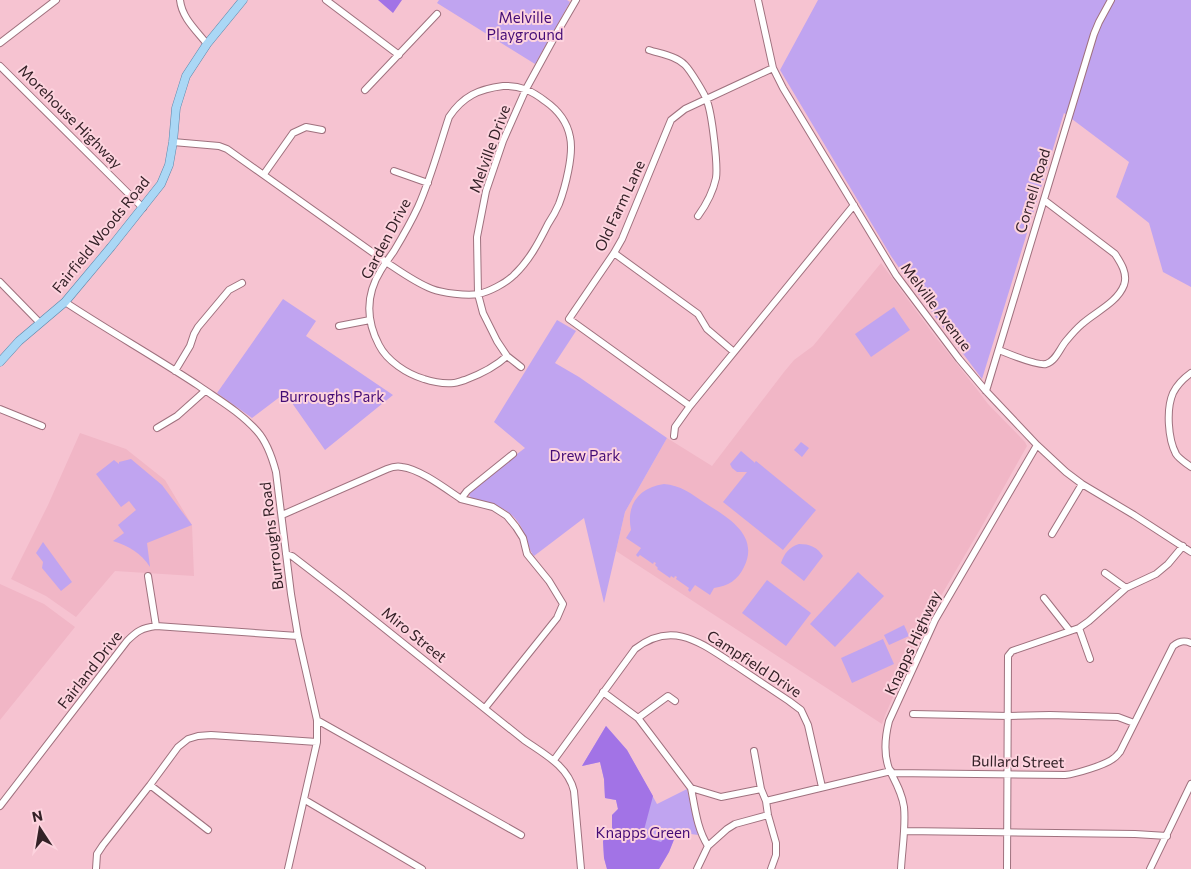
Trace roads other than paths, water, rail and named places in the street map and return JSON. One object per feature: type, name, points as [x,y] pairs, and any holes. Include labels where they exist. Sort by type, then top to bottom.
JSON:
[{"type":"main road","name":"Fairfield Woods Road","points":[[0,362],[40,323],[65,302],[161,184],[169,165],[176,108],[186,76],[207,44],[243,0]]},
{"type":"street","points":[[0,43],[56,0]]},
{"type":"street","points":[[180,0],[181,9],[188,22],[207,44]]},
{"type":"street","points":[[326,0],[399,55]]},
{"type":"street","name":"Melville Drive","points":[[521,367],[508,356],[497,341],[483,313],[478,294],[477,237],[486,191],[503,141],[526,89],[576,0]]},
{"type":"street","name":"Melville Avenue","points":[[758,0],[773,68],[784,88],[896,275],[959,359],[1037,445],[1066,472],[1191,552]]},
{"type":"street","name":"Cornell Road","points":[[986,391],[1094,34],[1111,0]]},
{"type":"street","points":[[365,90],[437,14]]},
{"type":"street","points":[[649,50],[674,57],[685,65],[707,98],[710,108],[716,177],[706,205],[698,216]]},
{"type":"street","name":"Morehouse Highway","points":[[0,66],[143,208]]},
{"type":"street","name":"Old Farm Lane","points":[[690,406],[568,319],[614,254],[622,239],[671,120],[685,109],[773,68]]},
{"type":"street","name":"Garden Drive","points":[[508,356],[479,375],[454,383],[437,382],[413,375],[393,362],[381,349],[373,333],[370,320],[370,298],[375,281],[411,222],[419,205],[449,117],[460,103],[471,95],[487,88],[508,86],[526,89]]},
{"type":"street","points":[[173,142],[220,146],[236,154],[410,278],[434,290],[460,294],[478,294],[499,286],[513,276],[523,265],[559,204],[571,158],[570,137],[567,126],[556,109],[534,92],[526,89]]},
{"type":"street","points":[[264,174],[293,133],[306,127],[322,130]]},
{"type":"street","points":[[394,171],[428,183]]},
{"type":"street","points":[[999,350],[1040,364],[1048,363],[1055,358],[1065,342],[1082,324],[1116,297],[1124,284],[1125,273],[1115,254],[1044,200]]},
{"type":"street","points":[[674,436],[674,427],[690,406],[854,204]]},
{"type":"street","points":[[614,254],[698,314],[707,329],[734,352]]},
{"type":"street","points":[[0,282],[40,323]]},
{"type":"street","points":[[175,371],[190,346],[198,327],[229,290],[242,283]]},
{"type":"street","name":"Burroughs Road","points":[[65,302],[175,371],[242,416],[258,432],[269,448],[276,472],[298,636],[317,720],[318,742],[288,869]]},
{"type":"street","points":[[340,326],[370,320]]},
{"type":"street","points":[[1191,373],[1183,379],[1173,394],[1169,412],[1169,430],[1177,456],[1191,467]]},
{"type":"street","points":[[156,428],[177,416],[205,391]]},
{"type":"street","points":[[0,409],[42,426]]},
{"type":"street","name":"Knapps Highway","points":[[901,869],[904,808],[902,796],[886,758],[885,745],[889,721],[942,606],[1037,445]]},
{"type":"street","points":[[461,499],[466,491],[513,454]]},
{"type":"street","points":[[282,515],[387,469],[402,466],[413,469],[461,499],[493,507],[507,516],[523,538],[527,554],[549,581],[563,604],[557,618],[485,708]]},
{"type":"street","points":[[1052,534],[1082,484]]},
{"type":"street","points":[[1008,869],[1008,656],[1012,651],[1079,628],[1089,622],[1126,588],[1156,574],[1168,564],[1183,546]]},
{"type":"street","name":"Miro Street","points":[[286,554],[292,556],[344,596],[524,740],[554,760],[571,781],[581,869]]},
{"type":"street","points":[[1105,573],[1126,588]]},
{"type":"street","points":[[148,576],[156,626]]},
{"type":"street","points":[[1044,598],[1070,631]]},
{"type":"street","name":"Fairland Drive","points":[[0,806],[127,641],[137,631],[156,626],[298,636]]},
{"type":"street","points":[[1079,628],[1090,659]]},
{"type":"street","name":"Campfield Drive","points":[[554,760],[635,649],[655,637],[680,636],[698,641],[801,710],[808,725],[822,787]]},
{"type":"street","name":"Bullard Street","points":[[766,802],[822,787],[891,772],[1065,775],[1074,774],[1108,762],[1114,759],[1120,752],[1173,646],[1178,642],[1186,641],[1191,643]]},
{"type":"street","points":[[603,692],[638,718],[691,788],[702,837],[708,846]]},
{"type":"street","points":[[638,718],[668,696],[675,701]]},
{"type":"street","points":[[913,714],[1118,717],[1134,722]]},
{"type":"street","points":[[317,720],[521,835]]},
{"type":"street","points":[[96,869],[97,854],[103,845],[178,747],[188,739],[212,735],[318,742]]},
{"type":"street","points":[[754,751],[761,789],[776,844],[776,855],[771,869]]},
{"type":"street","points":[[1150,869],[1191,784]]},
{"type":"street","points":[[150,785],[208,830]]},
{"type":"street","points":[[691,788],[721,797],[761,789]]},
{"type":"street","points":[[305,800],[422,869]]},
{"type":"street","points":[[697,869],[708,846],[727,829],[735,824],[768,815]]},
{"type":"street","points":[[904,831],[1167,836]]},
{"type":"park label","name":"Melville Playground","points":[[525,26]]},
{"type":"park label","name":"Burroughs Park","points":[[332,397]]},
{"type":"park label","name":"Drew Park","points":[[585,456]]},
{"type":"park label","name":"Knapps Green","points":[[643,833]]}]
